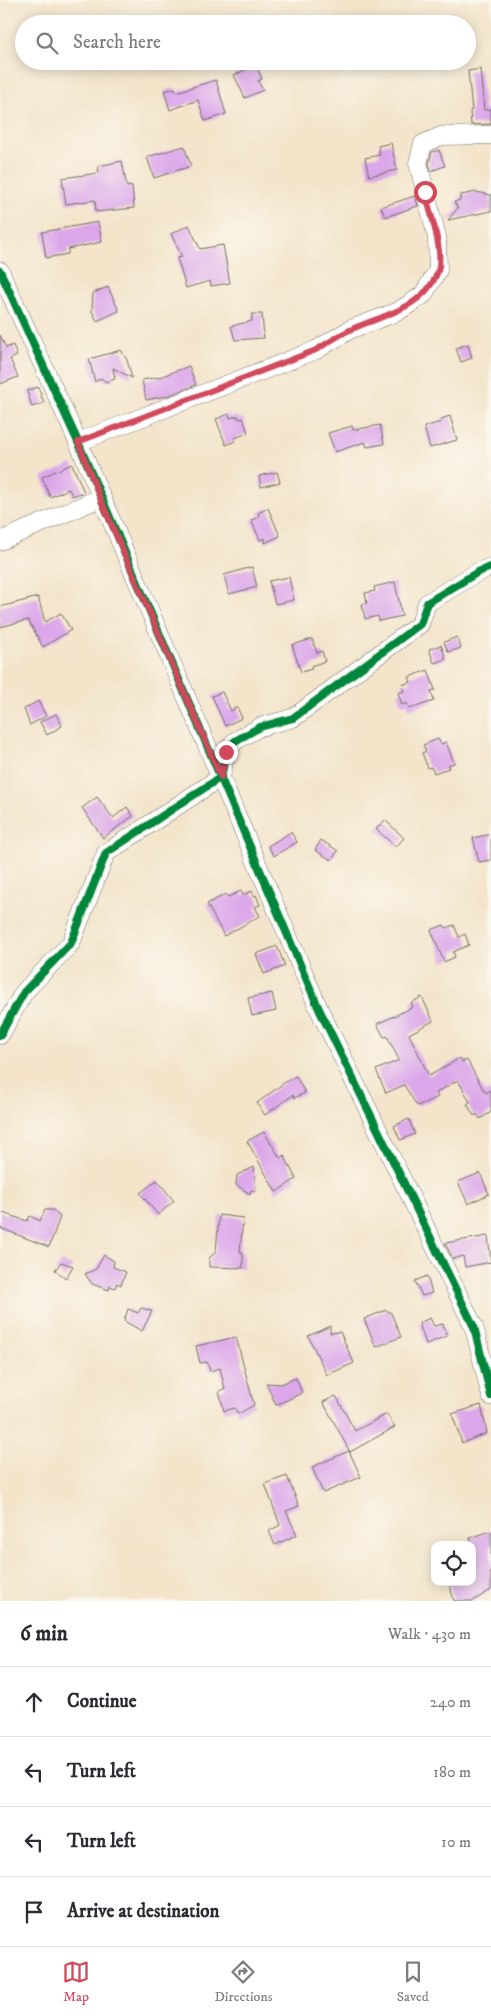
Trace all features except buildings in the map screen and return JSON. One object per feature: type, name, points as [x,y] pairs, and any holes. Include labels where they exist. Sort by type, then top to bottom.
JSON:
[{"type":"street","points":[[78,442],[316,350],[351,329],[397,312],[423,295],[438,270],[437,236],[418,163],[423,144],[441,136],[491,135]]},
{"type":"street","points":[[0,271],[78,442],[100,498],[319,1009],[474,1327],[491,1396]]},
{"type":"street","points":[[0,541],[100,498]]},
{"type":"street","points":[[0,1035],[24,992],[71,943],[106,853],[221,777],[226,752],[235,741],[260,727],[294,718],[420,624],[428,603],[478,572],[491,567]]},
{"type":"cycle path","points":[[0,271],[78,442],[319,1009],[474,1327],[491,1396]]},
{"type":"cycle path","points":[[0,1035],[24,992],[71,943],[106,853],[221,777],[226,752],[235,741],[260,727],[293,718],[420,624],[427,603],[478,572],[491,567]]},
{"type":"route","points":[[226,752],[221,777],[100,498],[78,442],[316,350],[351,329],[397,312],[423,295],[438,270],[437,236],[425,192]]}]
